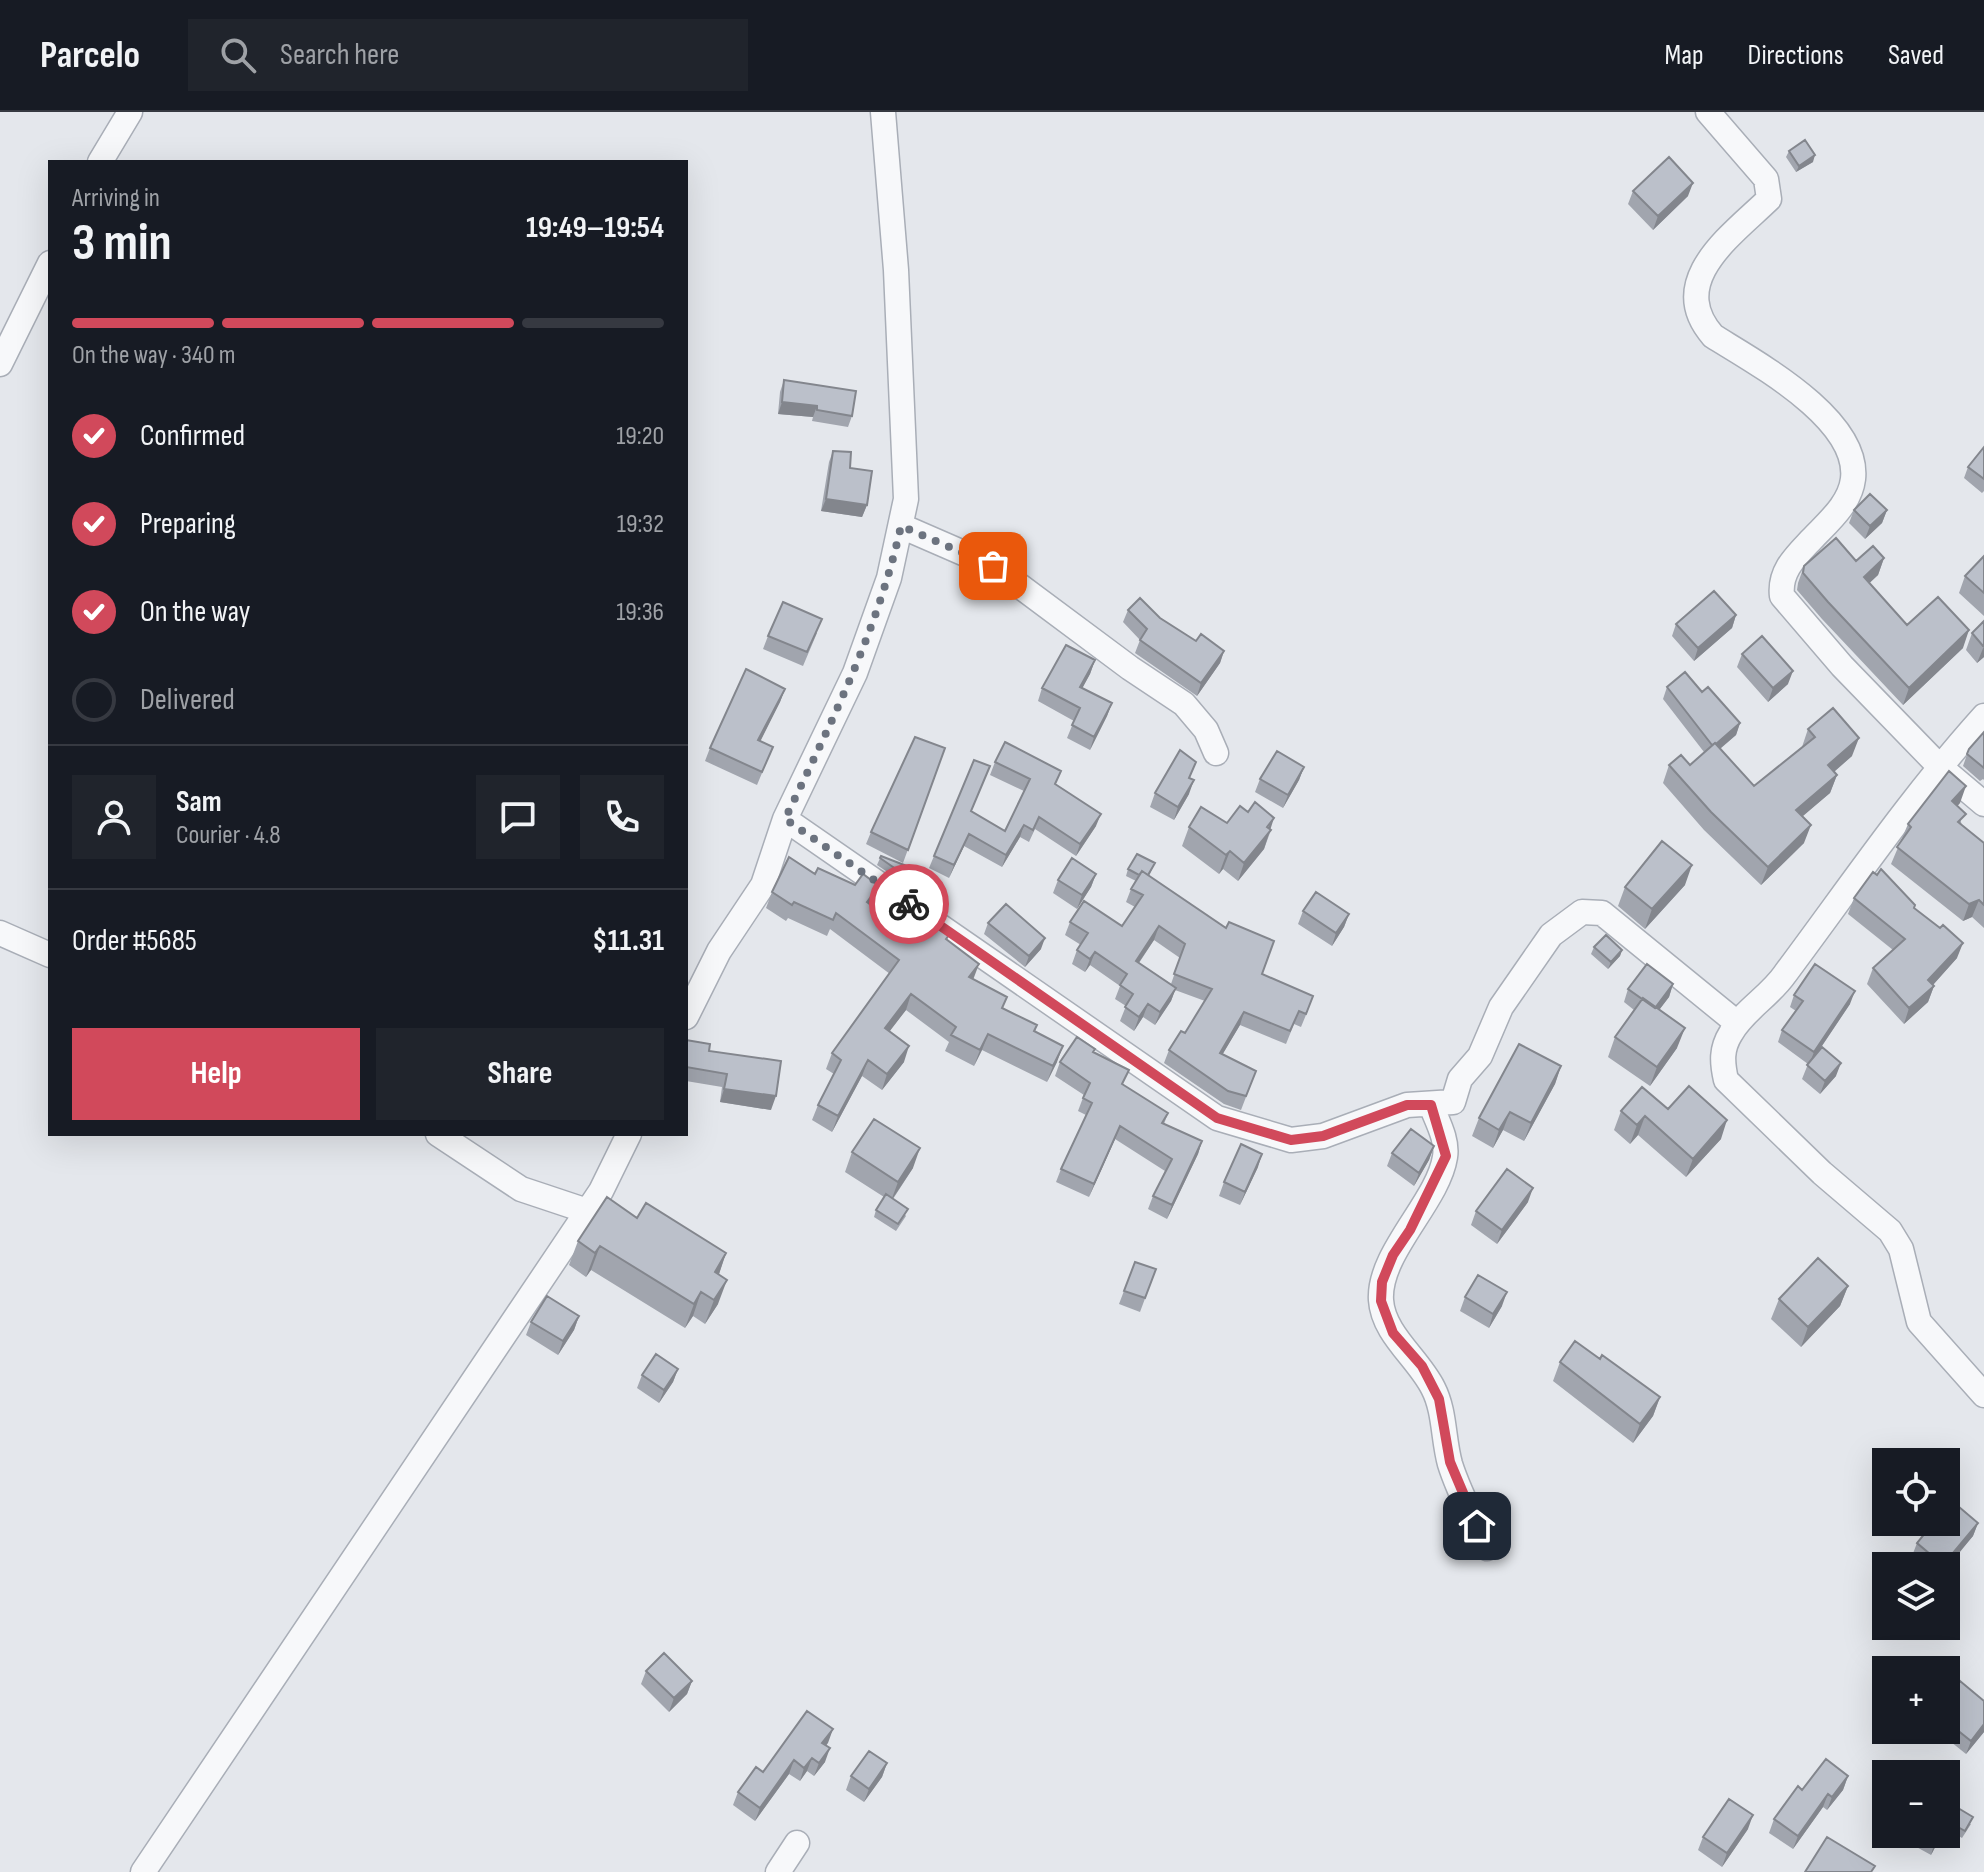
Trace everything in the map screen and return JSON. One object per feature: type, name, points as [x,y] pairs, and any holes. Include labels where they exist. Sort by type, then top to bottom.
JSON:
[{"type":"street","points":[[101,160],[130,112]]},
{"type":"street","points":[[688,1013],[719,951],[763,885],[785,819],[855,673],[889,578],[901,526],[906,499],[904,399],[883,112]]},
{"type":"street","points":[[1708,112],[1766,179],[1770,190],[1769,199],[1705,262],[1697,288],[1698,310],[1704,327],[1804,397],[1841,438],[1853,466],[1853,481],[1846,500],[1783,573],[1782,596],[1842,666],[1939,766],[1984,804]]},
{"type":"street","points":[[0,364],[48,267]]},
{"type":"street","points":[[901,526],[993,566],[1130,668],[1184,704],[1210,736],[1216,753]]},
{"type":"street","points":[[1984,716],[1939,766],[1782,979],[1737,1023],[1724,1049],[1722,1061],[1726,1080],[1822,1173],[1890,1231],[1901,1249],[1919,1322],[1984,1395]]},
{"type":"street","points":[[785,819],[1217,1118],[1291,1140],[1323,1136],[1407,1105],[1453,1102],[1460,1079],[1480,1056],[1501,1007],[1551,935],[1582,912],[1602,913],[1737,1023]]},
{"type":"street","points":[[0,933],[48,954]]},
{"type":"street","points":[[1431,1105],[1446,1156],[1410,1230],[1393,1255],[1382,1282],[1381,1301],[1393,1333],[1422,1366],[1439,1399],[1450,1462],[1487,1548]]},
{"type":"street","points":[[441,1136],[521,1189],[587,1211]]},
{"type":"street","points":[[143,1872],[587,1211],[628,1136]]},
{"type":"street","points":[[778,1872],[797,1843]]},
{"type":"building","points":[[1805,140],[1815,155],[1799,166],[1789,151]]},
{"type":"building","points":[[1669,157],[1693,183],[1658,216],[1633,191]]},
{"type":"building","points":[[784,380],[856,391],[852,416],[817,410],[817,406],[782,402]]},
{"type":"building","points":[[1984,447],[1984,479],[1968,467]]},
{"type":"building","points":[[833,451],[851,452],[850,468],[872,471],[867,505],[826,499]]},
{"type":"building","points":[[1870,494],[1887,510],[1870,526],[1854,510]]},
{"type":"building","points":[[1836,538],[1856,561],[1873,546],[1884,558],[1864,577],[1907,625],[1938,597],[1969,630],[1909,688],[1803,573],[1804,566]]},
{"type":"building","points":[[1984,556],[1984,593],[1965,576]]},
{"type":"building","points":[[1714,591],[1736,615],[1698,648],[1676,624]]},
{"type":"building","points":[[1140,598],[1160,618],[1196,641],[1201,634],[1224,651],[1201,683],[1140,640],[1147,629],[1128,610]]},
{"type":"building","points":[[783,602],[822,619],[807,652],[768,636]]},
{"type":"building","points":[[1984,621],[1984,646],[1983,646],[1972,633]]},
{"type":"building","points":[[1762,636],[1793,671],[1773,688],[1742,654]]},
{"type":"building","points":[[1066,645],[1095,660],[1080,687],[1112,703],[1094,737],[1072,725],[1080,708],[1042,688]]},
{"type":"building","points":[[746,669],[785,689],[758,740],[773,747],[762,772],[710,748]]},
{"type":"building","points":[[1685,672],[1702,692],[1708,687],[1740,723],[1716,744],[1712,745],[1667,687]]},
{"type":"building","points":[[1833,708],[1859,738],[1828,765],[1837,775],[1796,810],[1811,825],[1768,867],[1711,812],[1669,765],[1681,755],[1690,765],[1715,743],[1754,786],[1815,737],[1808,729]]},
{"type":"building","points":[[1984,732],[1984,768],[1967,754]]},
{"type":"building","points":[[915,737],[945,748],[908,850],[871,832]]},
{"type":"building","points":[[1005,742],[1061,771],[1055,784],[1101,814],[1080,844],[1039,817],[1033,830],[1024,825],[1006,855],[969,834],[954,865],[934,856],[974,760],[990,766],[971,811],[1005,831],[1030,779],[995,762]]},
{"type":"building","points":[[1180,750],[1196,762],[1189,778],[1194,780],[1178,807],[1155,793]]},
{"type":"building","points":[[1277,751],[1304,767],[1288,795],[1260,779]]},
{"type":"building","points":[[1949,771],[1966,786],[1952,801],[1966,814],[1958,822],[1984,843],[1984,905],[1979,900],[1969,904],[1897,847],[1911,827],[1908,824]]},
{"type":"building","points":[[1255,802],[1274,818],[1267,827],[1271,830],[1244,863],[1230,851],[1226,855],[1189,827],[1201,807],[1227,823],[1240,806],[1248,812]]},
{"type":"building","points":[[1662,841],[1692,865],[1652,909],[1625,887]]},
{"type":"building","points":[[1137,854],[1155,863],[1148,875],[1142,871],[1139,875],[1128,869]]},
{"type":"building","points":[[881,856],[930,875],[922,887]]},
{"type":"building","points":[[789,857],[815,874],[818,868],[855,885],[863,874],[879,886],[867,902],[912,936],[926,918],[949,935],[946,939],[979,964],[969,977],[1007,997],[1002,1008],[1037,1025],[1034,1031],[1063,1046],[1053,1066],[988,1034],[980,1050],[951,1035],[956,1027],[911,994],[885,1028],[909,1046],[887,1074],[868,1060],[838,1116],[818,1105],[841,1060],[832,1053],[899,960],[836,913],[833,920],[794,902],[792,905],[772,892]]},
{"type":"building","points":[[1072,858],[1096,874],[1082,895],[1058,880]]},
{"type":"building","points":[[1881,869],[1915,905],[1914,908],[1940,928],[1943,925],[1963,943],[1928,980],[1934,986],[1909,1008],[1873,968],[1905,939],[1854,898],[1873,872],[1877,875]]},
{"type":"building","points":[[1142,871],[1226,928],[1229,922],[1274,941],[1262,974],[1313,996],[1306,1014],[1299,1011],[1290,1031],[1244,1012],[1220,1053],[1256,1071],[1246,1096],[1228,1091],[1169,1050],[1181,1031],[1185,1033],[1212,989],[1174,974],[1185,944],[1159,926],[1136,961],[1176,988],[1160,1012],[1148,1004],[1139,1017],[1125,1007],[1133,994],[1120,985],[1127,974],[1095,952],[1090,959],[1077,950],[1088,933],[1070,922],[1084,901],[1122,926],[1143,895],[1131,889]]},
{"type":"building","points":[[1316,892],[1349,914],[1336,933],[1303,911]]},
{"type":"building","points":[[1006,904],[1045,938],[1029,956],[988,923]]},
{"type":"building","points":[[1606,935],[1622,950],[1611,962],[1594,947]]},
{"type":"building","points":[[1647,964],[1673,984],[1655,1008],[1628,989]]},
{"type":"building","points":[[1815,964],[1855,991],[1814,1052],[1782,1030],[1803,1001],[1794,995]]},
{"type":"building","points":[[1643,998],[1685,1028],[1657,1067],[1615,1037]]},
{"type":"building","points":[[1077,1037],[1095,1049],[1093,1052],[1129,1070],[1122,1084],[1168,1113],[1162,1123],[1202,1141],[1172,1205],[1153,1196],[1172,1159],[1120,1126],[1094,1184],[1061,1169],[1092,1103],[1083,1098],[1090,1083],[1060,1062]]},
{"type":"building","points":[[688,1040],[710,1044],[709,1051],[781,1061],[776,1096],[724,1089],[727,1074],[688,1067]]},
{"type":"building","points":[[1519,1044],[1561,1066],[1531,1123],[1510,1112],[1499,1130],[1479,1118]]},
{"type":"building","points":[[1822,1047],[1841,1063],[1825,1081],[1807,1065]]},
{"type":"building","points":[[1689,1086],[1727,1120],[1693,1159],[1645,1116],[1637,1125],[1621,1111],[1642,1087],[1668,1109]]},
{"type":"building","points":[[874,1119],[920,1148],[898,1182],[852,1152]]},
{"type":"building","points":[[1411,1129],[1434,1146],[1419,1173],[1392,1153]]},
{"type":"building","points":[[1241,1144],[1262,1154],[1245,1192],[1224,1182]]},
{"type":"building","points":[[1507,1169],[1533,1188],[1502,1230],[1476,1211]]},
{"type":"building","points":[[886,1194],[908,1209],[898,1224],[876,1210]]},
{"type":"building","points":[[607,1197],[637,1218],[646,1203],[726,1253],[715,1272],[727,1280],[714,1300],[701,1292],[694,1304],[600,1246],[595,1253],[578,1241]]},
{"type":"building","points":[[1818,1258],[1848,1286],[1808,1327],[1779,1299]]},
{"type":"building","points":[[1135,1262],[1156,1269],[1145,1298],[1124,1291]]},
{"type":"building","points":[[1478,1275],[1507,1292],[1493,1314],[1465,1297]]},
{"type":"building","points":[[547,1296],[579,1316],[563,1341],[531,1322]]},
{"type":"building","points":[[1575,1341],[1600,1359],[1602,1355],[1660,1397],[1640,1424],[1560,1362]]},
{"type":"building","points":[[656,1354],[678,1369],[664,1390],[642,1375]]},
{"type":"building","points":[[1960,1508],[1978,1523],[1954,1552],[1928,1552],[1917,1543],[1923,1536],[1960,1536]]},
{"type":"building","points":[[664,1653],[692,1681],[674,1698],[646,1671]]},
{"type":"building","points":[[1960,1681],[1984,1701],[1984,1724],[1971,1741],[1960,1732]]},
{"type":"building","points":[[807,1711],[833,1729],[822,1743],[830,1748],[819,1763],[812,1758],[804,1768],[794,1760],[760,1808],[738,1792],[756,1767],[763,1772]]},
{"type":"building","points":[[869,1751],[887,1763],[869,1789],[851,1776]]},
{"type":"building","points":[[1826,1759],[1848,1776],[1832,1797],[1828,1794],[1798,1836],[1774,1819],[1798,1786],[1802,1790]]},
{"type":"building","points":[[1729,1799],[1753,1815],[1727,1853],[1703,1837]]},
{"type":"building","points":[[1960,1809],[1973,1817],[1965,1831],[1960,1828]]},
{"type":"building","points":[[1827,1837],[1875,1866],[1871,1872],[1805,1872]]},
{"type":"way so far","points":[[909,904],[785,819],[855,673],[889,578],[901,526],[993,566]]},
{"type":"route","points":[[909,904],[1025,988],[1217,1118],[1291,1140],[1323,1136],[1407,1105],[1431,1105],[1444,1138],[1446,1156],[1410,1230],[1393,1255],[1382,1282],[1381,1301],[1384,1317],[1393,1333],[1422,1366],[1439,1399],[1450,1462],[1477,1526]]}]
